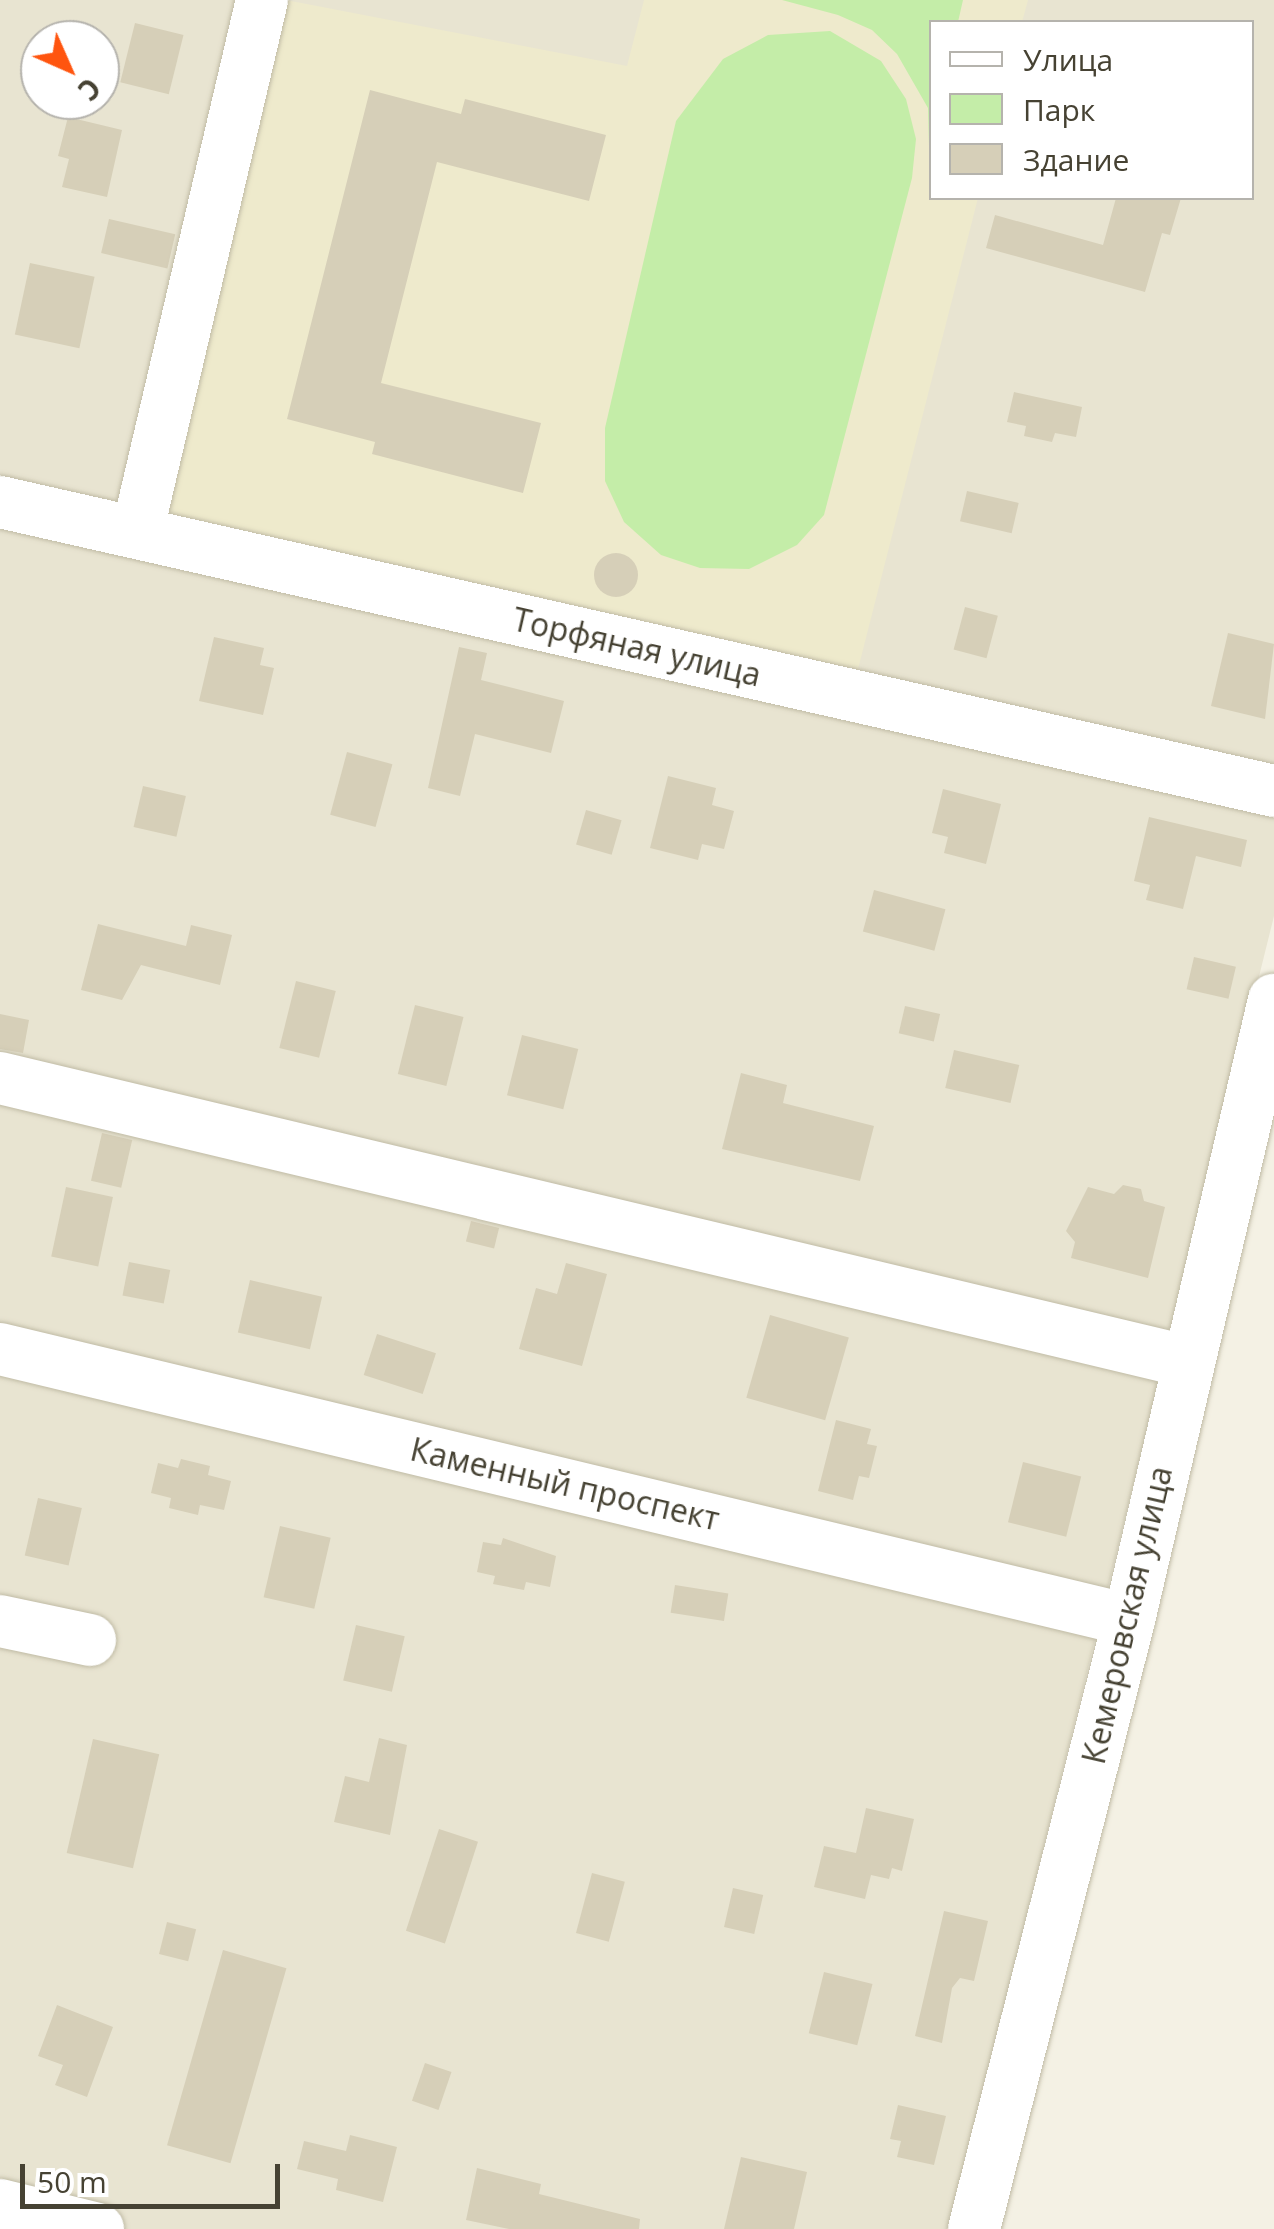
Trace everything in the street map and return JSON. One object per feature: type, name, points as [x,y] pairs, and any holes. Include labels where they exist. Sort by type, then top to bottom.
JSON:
[{"type":"street","points":[[137,533],[262,0]]},
{"type":"street","name":"Торфяная улица","points":[[0,502],[1274,791]]},
{"type":"street","name":"Кемеровская улица","points":[[974,2229],[1129,1620],[1185,1360],[1274,1000]]},
{"type":"street","points":[[0,1078],[1185,1360]]},
{"type":"street","name":"Каменный проспект","points":[[0,1349],[1129,1620]]},
{"type":"street","points":[[0,1621],[90,1640]]},
{"type":"street","points":[[0,2205],[98,2229]]},
{"type":"shaded area","points":[[0,0],[1274,0],[1274,916],[949,2229],[0,2229]]},
{"type":"shaded area","points":[[286,0],[627,66],[644,0],[1028,0],[1023,20],[929,20],[929,200],[977,200],[856,677],[165,515]]},
{"type":"green space","points":[[782,0],[963,0],[958,20],[929,20],[929,146],[928,108],[897,54],[872,30],[838,15]]},
{"type":"green space","points":[[830,31],[881,61],[906,99],[916,139],[912,178],[824,515],[797,545],[749,569],[700,568],[661,555],[624,522],[605,481],[605,428],[676,121],[723,59],[768,35]]},
{"type":"building","points":[[135,23],[184,35],[169,94],[120,82]]},
{"type":"building","points":[[370,90],[461,114],[465,99],[606,135],[589,201],[437,162],[381,383],[541,423],[523,493],[372,454],[375,442],[287,419]]},
{"type":"building","points":[[67,120],[122,130],[107,197],[62,187],[69,159],[58,156]]},
{"type":"building","points":[[1115,200],[1180,200],[1170,235],[1162,233],[1145,292],[986,248],[995,215],[1103,245]]},
{"type":"building","points":[[109,219],[175,234],[167,268],[101,253]]},
{"type":"building","points":[[30,263],[95,277],[79,348],[15,334]]},
{"type":"building","points":[[1014,392],[1082,407],[1076,437],[1055,433],[1052,442],[1024,436],[1026,426],[1007,422]]},
{"type":"building","points":[[967,491],[1019,503],[1012,533],[960,521]]},
{"type":"building","points":[[616,553],[631,560],[638,575],[631,590],[616,597],[601,590],[594,575],[601,560]]},
{"type":"building","points":[[965,607],[998,616],[986,658],[954,650]]},
{"type":"building","points":[[1228,633],[1274,644],[1265,719],[1211,706]]},
{"type":"building","points":[[214,637],[264,648],[260,665],[274,668],[263,715],[199,701]]},
{"type":"building","points":[[459,647],[487,653],[481,680],[564,701],[551,753],[475,734],[460,796],[428,788]]},
{"type":"building","points":[[347,752],[392,764],[376,827],[330,815]]},
{"type":"building","points":[[668,776],[716,788],[712,805],[734,811],[724,849],[702,844],[698,860],[650,848]]},
{"type":"building","points":[[143,786],[186,796],[176,837],[134,827]]},
{"type":"building","points":[[943,789],[1001,804],[986,864],[944,853],[948,837],[932,833]]},
{"type":"building","points":[[586,810],[622,820],[612,855],[576,845]]},
{"type":"building","points":[[1149,817],[1247,840],[1241,867],[1196,856],[1183,909],[1146,900],[1150,885],[1134,881]]},
{"type":"building","points":[[874,890],[945,909],[934,951],[863,932]]},
{"type":"building","points":[[98,924],[186,946],[191,925],[232,935],[220,985],[141,965],[122,1000],[81,990]]},
{"type":"building","points":[[1194,957],[1236,967],[1228,999],[1187,989]]},
{"type":"building","points":[[296,981],[336,991],[319,1058],[279,1048]]},
{"type":"building","points":[[415,1005],[464,1017],[446,1086],[398,1074]]},
{"type":"building","points":[[905,1006],[940,1014],[934,1041],[899,1033]]},
{"type":"building","points":[[0,1014],[29,1020],[23,1053],[0,1049]]},
{"type":"building","points":[[522,1035],[578,1049],[563,1109],[507,1095]]},
{"type":"building","points":[[954,1050],[1019,1065],[1011,1103],[945,1088]]},
{"type":"building","points":[[741,1073],[787,1085],[783,1103],[874,1126],[860,1181],[722,1149]]},
{"type":"building","points":[[102,1133],[132,1140],[121,1188],[91,1181]]},
{"type":"building","points":[[1123,1185],[1141,1189],[1144,1201],[1165,1207],[1148,1278],[1071,1258],[1075,1242],[1066,1231],[1088,1187],[1114,1194]]},
{"type":"building","points":[[66,1187],[113,1197],[98,1266],[51,1256]]},
{"type":"building","points":[[471,1221],[499,1228],[494,1248],[466,1241]]},
{"type":"building","points":[[129,1262],[170,1270],[164,1303],[123,1295]]},
{"type":"building","points":[[566,1263],[607,1274],[582,1366],[519,1349],[536,1288],[557,1294]]},
{"type":"building","points":[[250,1280],[322,1297],[310,1349],[238,1333]]},
{"type":"building","points":[[770,1315],[849,1338],[825,1420],[746,1398]]},
{"type":"building","points":[[377,1334],[436,1353],[423,1394],[364,1375]]},
{"type":"building","points":[[836,1420],[871,1429],[867,1444],[877,1446],[869,1478],[859,1476],[853,1500],[818,1491]]},
{"type":"building","points":[[181,1459],[210,1466],[208,1475],[231,1481],[224,1510],[200,1505],[198,1515],[169,1508],[171,1498],[151,1493],[158,1463],[178,1468]]},
{"type":"building","points":[[1023,1462],[1081,1477],[1066,1537],[1008,1522]]},
{"type":"building","points":[[38,1498],[82,1508],[69,1566],[25,1555]]},
{"type":"building","points":[[280,1526],[331,1538],[314,1609],[264,1597]]},
{"type":"building","points":[[503,1538],[556,1556],[550,1587],[526,1582],[524,1590],[493,1584],[495,1576],[477,1572],[483,1542],[501,1545]]},
{"type":"building","points":[[675,1585],[728,1593],[724,1621],[671,1613]]},
{"type":"building","points":[[356,1625],[405,1636],[392,1692],[343,1681]]},
{"type":"building","points":[[379,1738],[407,1745],[390,1835],[334,1822],[345,1776],[369,1782]]},
{"type":"building","points":[[93,1739],[159,1754],[133,1868],[67,1853]]},
{"type":"building","points":[[866,1808],[914,1819],[902,1871],[892,1868],[889,1879],[871,1875],[865,1899],[814,1887],[824,1846],[856,1853]]},
{"type":"building","points":[[439,1829],[478,1842],[445,1943],[406,1931]]},
{"type":"building","points":[[592,1873],[625,1882],[609,1942],[576,1933]]},
{"type":"building","points":[[733,1888],[763,1895],[754,1934],[724,1927]]},
{"type":"building","points":[[944,1911],[988,1921],[974,1981],[960,1978],[952,1988],[942,2043],[915,2036]]},
{"type":"building","points":[[167,1922],[196,1929],[188,1961],[159,1954]]},
{"type":"building","points":[[223,1950],[286,1968],[230,2163],[167,2145]]},
{"type":"building","points":[[824,1972],[873,1984],[857,2045],[809,2033]]},
{"type":"building","points":[[57,2005],[113,2027],[87,2097],[55,2085],[63,2065],[38,2056]]},
{"type":"building","points":[[425,2063],[451,2072],[438,2110],[412,2101]]},
{"type":"building","points":[[898,2105],[946,2116],[934,2165],[897,2157],[901,2141],[890,2139]]},
{"type":"building","points":[[350,2135],[397,2147],[383,2202],[336,2190],[338,2179],[297,2169],[304,2141],[346,2151]]},
{"type":"building","points":[[741,2157],[807,2172],[794,2229],[724,2229]]},
{"type":"building","points":[[477,2168],[541,2184],[539,2194],[640,2219],[639,2229],[509,2229],[466,2220]]}]
